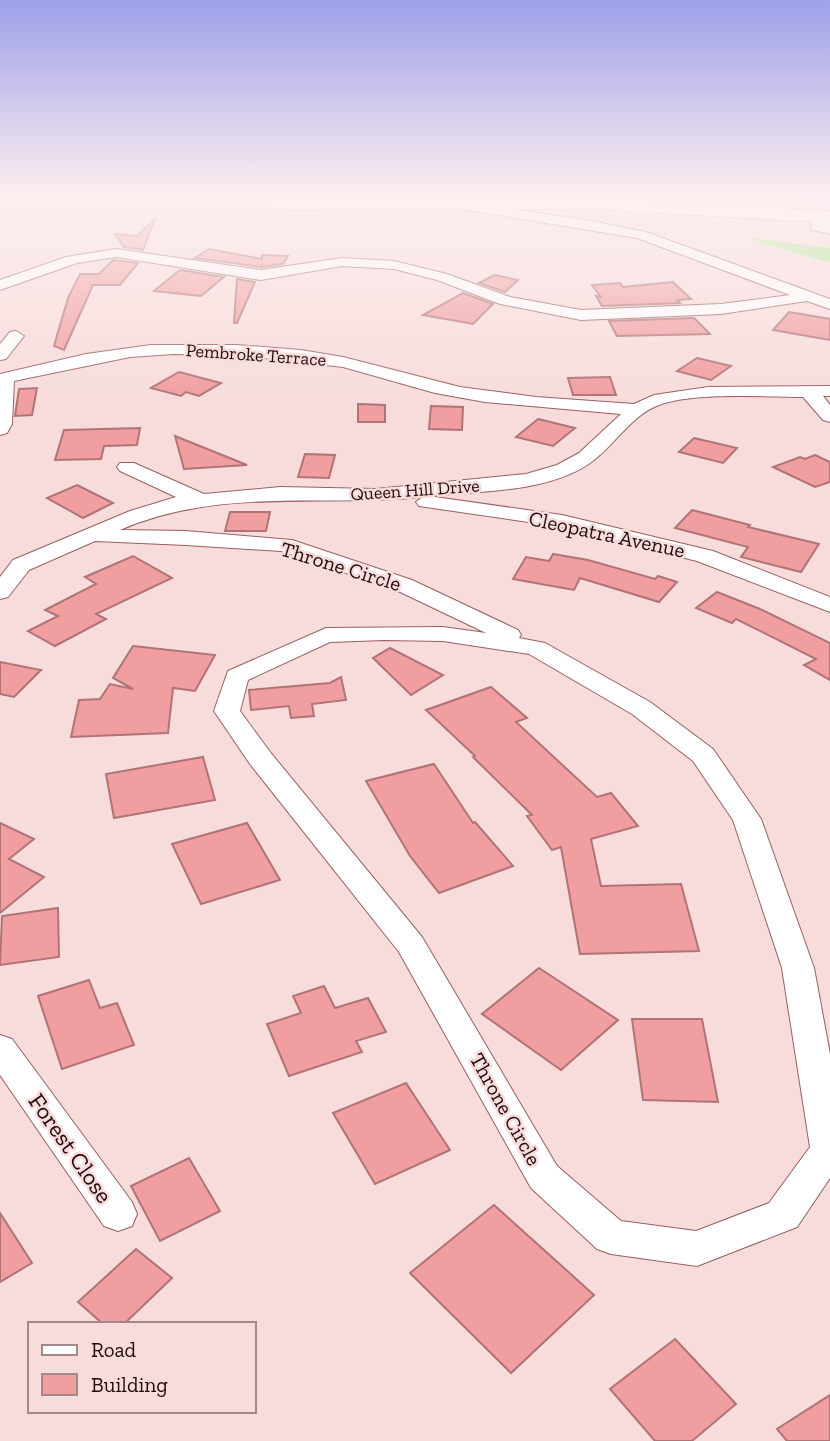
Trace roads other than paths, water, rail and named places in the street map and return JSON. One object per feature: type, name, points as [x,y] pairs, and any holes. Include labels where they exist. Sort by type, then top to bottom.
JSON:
[{"type":"street","points":[[0,285],[60,264]]},
{"type":"street","points":[[197,264],[261,275],[328,264]]},
{"type":"street","points":[[381,264],[442,277],[506,301],[581,314],[721,309],[807,296]]},
{"type":"street","points":[[721,264],[830,304]]},
{"type":"street","points":[[0,355],[16,336]]},
{"type":"street","name":"Pembroke Terrace","points":[[3,378],[133,352],[172,349],[238,351],[294,355],[345,363],[436,388],[536,402],[637,410]]},
{"type":"street","points":[[0,429],[3,424],[3,378]]},
{"type":"street","points":[[808,391],[830,416]]},
{"type":"street","name":"Queen Hill Drive","points":[[0,592],[21,565],[137,515],[198,499],[280,493],[376,495],[528,480],[552,473],[586,457],[637,410],[654,400],[677,395],[830,391]]},
{"type":"street","points":[[127,467],[198,499]]},
{"type":"street","name":"Cleopatra Avenue","points":[[376,495],[562,521],[705,556],[830,604]]},
{"type":"street","name":"Throne Circle","points":[[91,536],[186,538],[284,545],[404,585],[536,648],[641,708],[703,755],[747,819],[798,968],[829,1150],[783,1215],[697,1249],[611,1237],[544,1177],[411,945],[276,778],[227,711],[237,676],[326,635],[443,634],[536,648]]},
{"type":"street","name":"Forest Close","points":[[0,1048],[118,1214]]}]
